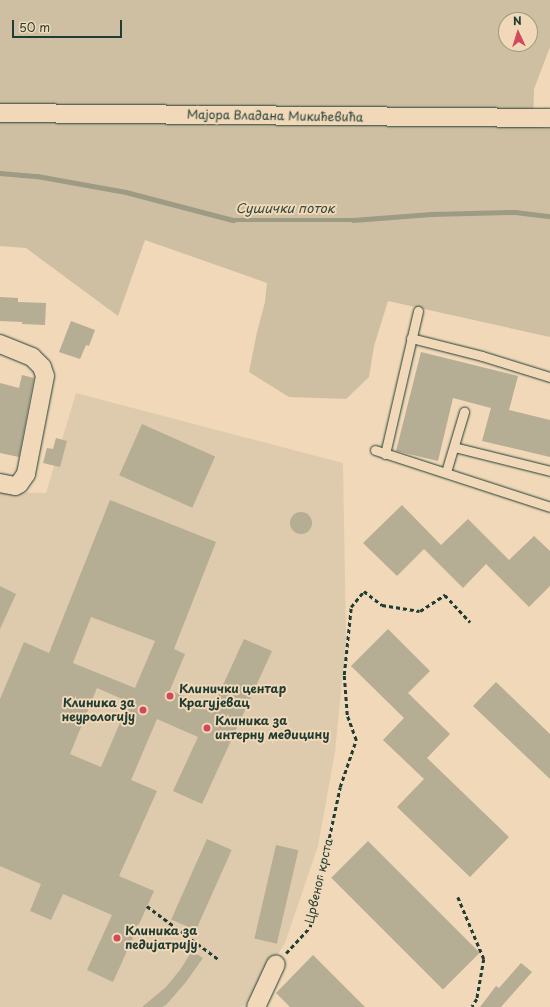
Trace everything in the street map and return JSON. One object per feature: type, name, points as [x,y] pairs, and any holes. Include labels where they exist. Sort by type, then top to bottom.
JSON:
[{"type":"street","name":"Мајора Владана Микићевића","points":[[0,113],[550,118]]},
{"type":"street","points":[[0,344],[32,357],[42,367],[45,376],[26,474],[20,484],[15,486],[0,483]]},
{"type":"street","points":[[256,1007],[276,964]]},
{"type":"lane","points":[[385,454],[418,311]]},
{"type":"lane","points":[[411,338],[482,356],[550,377]]},
{"type":"lane","points":[[446,472],[464,412]]},
{"type":"lane","points":[[454,447],[550,471]]},
{"type":"lane","points":[[375,450],[550,507]]},
{"type":"path","name":"Црвеног крста","points":[[276,964],[310,928],[340,786],[356,740],[347,715],[344,675],[351,606],[364,591],[382,605],[420,610],[445,595],[470,622]]},
{"type":"path","points":[[458,897],[484,959],[477,999],[472,1007]]},
{"type":"path","points":[[147,906],[218,959]]},
{"type":"shaded area","points":[[0,0],[550,0],[550,47],[534,89],[533,127],[550,128],[550,337],[388,301],[374,346],[369,377],[346,399],[289,397],[249,372],[265,302],[267,283],[145,240],[118,316],[26,248],[0,246]]},
{"type":"shaded area","name":"Клинички центар Крагујевац","points":[[76,393],[343,463],[346,641],[335,752],[318,846],[285,943],[243,1007],[0,1007],[0,492],[46,493]]},
{"type":"building","points":[[0,297],[18,298],[18,302],[46,303],[45,325],[0,321]]},
{"type":"building","points":[[71,321],[95,330],[89,346],[86,345],[80,359],[59,352]]},
{"type":"building","points":[[421,352],[518,376],[509,410],[550,420],[550,457],[482,441],[491,408],[453,398],[438,461],[396,451]]},
{"type":"building","points":[[22,375],[34,378],[19,457],[0,453],[0,383],[19,388]]},
{"type":"building","points":[[142,424],[215,457],[192,508],[119,475]]},
{"type":"building","points":[[56,438],[67,441],[60,467],[43,463],[47,448],[53,449]]},
{"type":"building","points":[[110,500],[216,542],[174,649],[185,654],[170,690],[212,709],[244,639],[272,651],[202,804],[173,791],[198,737],[157,719],[131,780],[157,791],[119,876],[154,891],[113,982],[87,970],[112,915],[63,894],[51,920],[30,911],[41,884],[0,866],[0,699],[24,642],[49,653]],"holes":[[[91,617],[155,641],[135,688],[73,663]],[[97,688],[129,702],[101,767],[70,754]]]},
{"type":"building","points":[[402,505],[441,545],[468,519],[509,560],[534,536],[550,551],[550,586],[529,607],[486,564],[463,588],[424,549],[397,576],[363,543]]},
{"type":"building","points":[[301,512],[309,515],[312,523],[309,531],[301,534],[293,531],[290,523],[293,515]]},
{"type":"building","points":[[0,586],[16,594],[0,629]]},
{"type":"building","points":[[388,629],[430,671],[408,693],[450,734],[427,758],[509,837],[470,877],[397,807],[424,779],[383,740],[404,718],[351,666]]},
{"type":"building","points":[[496,682],[550,734],[550,779],[473,706]]},
{"type":"building","points":[[207,839],[232,850],[196,930],[171,919]]},
{"type":"building","points":[[368,841],[480,953],[443,989],[331,878]]},
{"type":"building","points":[[276,845],[298,850],[277,944],[254,939]]},
{"type":"building","points":[[192,951],[203,958],[186,982],[166,1005],[162,1007],[142,1007],[166,987],[180,970]]},
{"type":"building","points":[[313,955],[365,1007],[290,1007],[276,993]]},
{"type":"building","points":[[521,963],[532,972],[501,1007],[480,1007],[496,986],[499,988]]},
{"type":"waterway","name":"Сушички поток","points":[[0,173],[37,176],[126,192],[233,220],[353,220],[431,214],[515,212],[550,216]]},
{"type":"place","name":"Клинички центар Крагујевац","points":[[170,696]]},
{"type":"place","name":"Клиника за неурологију","points":[[143,710]]},
{"type":"place","name":"Клиника за интерну медицину","points":[[207,728]]},
{"type":"place","name":"Клиника за педијатрију","points":[[117,938]]}]
